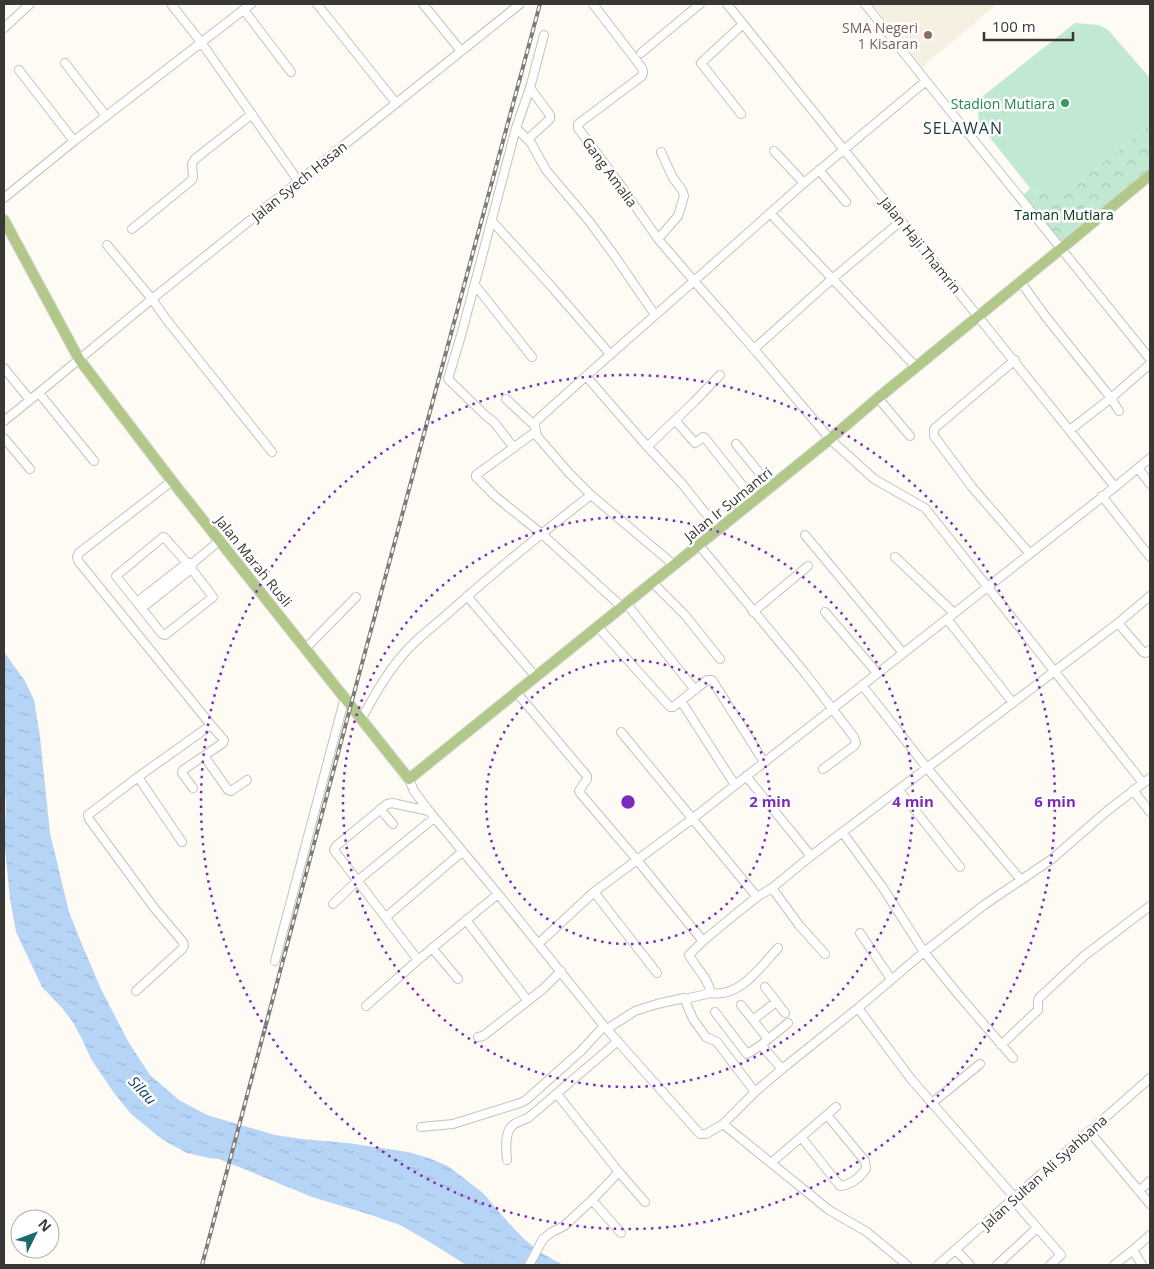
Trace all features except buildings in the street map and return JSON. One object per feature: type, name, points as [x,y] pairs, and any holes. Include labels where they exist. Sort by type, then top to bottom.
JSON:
[{"type":"main road","name":"Jalan Ir Sumantri","points":[[410,779],[830,439],[1150,175]]},
{"type":"main road","name":"Jalan Marah Rusli","points":[[4,220],[78,359],[219,541],[410,779]]},
{"type":"street","points":[[4,28],[30,4]]},
{"type":"street","points":[[173,4],[300,182]]},
{"type":"street","points":[[4,198],[74,141],[251,4]]},
{"type":"street","points":[[317,4],[396,103]]},
{"type":"street","points":[[423,4],[461,51]]},
{"type":"street","name":"Jalan Syech Hasan","points":[[4,421],[152,299],[520,4]]},
{"type":"street","name":"Gang Amalia","points":[[593,4],[642,68],[643,72],[642,76],[578,124],[577,127],[658,239],[830,439],[874,479],[925,508],[987,588],[1147,781]]},
{"type":"street","points":[[641,53],[700,4]]},
{"type":"street","name":"Jalan Haji Thamrin","points":[[727,4],[1115,486]]},
{"type":"street","points":[[865,4],[1150,358]]},
{"type":"street","points":[[244,10],[291,72]]},
{"type":"street","points":[[742,114],[701,63],[744,24]]},
{"type":"street","points":[[514,448],[494,422],[448,379],[516,128],[530,88],[544,35]]},
{"type":"street","points":[[65,62],[106,116]]},
{"type":"street","points":[[19,70],[74,141]]},
{"type":"street","points":[[674,565],[591,494],[540,441],[535,429],[535,422],[804,183],[926,81]]},
{"type":"street","points":[[528,139],[551,117],[530,88]]},
{"type":"street","points":[[132,229],[192,180],[192,164],[195,159],[252,114]]},
{"type":"street","points":[[516,128],[528,139],[546,170],[589,222],[655,315]]},
{"type":"street","points":[[774,151],[804,183]]},
{"type":"street","points":[[658,239],[678,216],[684,196],[661,152]]},
{"type":"street","points":[[819,170],[846,202]]},
{"type":"street","points":[[770,213],[916,367]]},
{"type":"street","points":[[754,349],[832,279],[901,221]]},
{"type":"street","points":[[492,222],[610,354]]},
{"type":"street","points":[[108,245],[272,452]]},
{"type":"street","points":[[1020,281],[1120,411]]},
{"type":"street","points":[[475,285],[532,357]]},
{"type":"street","points":[[1014,360],[935,428],[934,436],[972,487],[1030,554]]},
{"type":"street","points":[[1070,430],[1150,364]]},
{"type":"street","points":[[4,368],[30,400]]},
{"type":"street","points":[[648,446],[720,375]]},
{"type":"street","points":[[586,376],[683,485],[718,529]]},
{"type":"street","points":[[39,393],[94,461]]},
{"type":"street","points":[[878,398],[910,436]]},
{"type":"street","points":[[506,399],[535,429]]},
{"type":"street","points":[[675,420],[695,443],[703,437],[705,438],[754,500]]},
{"type":"street","points":[[535,429],[514,448],[476,474],[476,477],[624,605],[695,690]]},
{"type":"street","points":[[4,438],[30,469]]},
{"type":"street","points":[[736,444],[770,486]]},
{"type":"street","points":[[538,944],[594,892],[692,819],[1150,458]]},
{"type":"street","points":[[1138,468],[1150,484]]},
{"type":"street","points":[[172,481],[79,553],[78,560],[224,740],[222,744],[183,770],[182,773],[193,788]]},
{"type":"street","points":[[362,718],[379,687],[409,648],[467,596],[591,494]]},
{"type":"street","points":[[1102,496],[1150,557]]},
{"type":"street","points":[[805,535],[903,653]]},
{"type":"street","points":[[162,537],[191,565],[213,597],[166,635],[162,634],[116,576],[162,537]]},
{"type":"street","points":[[140,605],[219,541]]},
{"type":"street","points":[[699,545],[805,673],[854,737],[856,742],[854,746],[823,769]]},
{"type":"street","points":[[895,557],[954,613]]},
{"type":"street","points":[[754,612],[808,566]]},
{"type":"street","points":[[652,582],[685,615],[720,659]]},
{"type":"street","points":[[467,596],[536,677]]},
{"type":"street","points":[[711,993],[704,976],[689,955],[703,941],[811,856],[1118,623],[1150,596]]},
{"type":"street","points":[[306,648],[356,597]]},
{"type":"street","points":[[824,612],[877,673]]},
{"type":"street","points":[[947,619],[1013,703]]},
{"type":"street","points":[[1118,623],[1142,652],[1145,653],[1150,650]]},
{"type":"street","points":[[598,627],[670,707],[673,708],[706,680],[712,680],[764,762]]},
{"type":"street","points":[[862,685],[927,768],[1021,880]]},
{"type":"street","points":[[517,693],[587,776],[579,792],[703,941]]},
{"type":"street","points":[[275,961],[345,697]]},
{"type":"street","points":[[681,701],[735,785]]},
{"type":"street","points":[[136,991],[182,949],[184,946],[183,942],[155,909],[89,819],[88,815],[138,776],[211,725]]},
{"type":"street","points":[[621,732],[757,898]]},
{"type":"street","points":[[204,756],[228,790],[231,791],[247,780]]},
{"type":"street","points":[[138,776],[182,842]]},
{"type":"street","points":[[746,776],[811,856]]},
{"type":"street","points":[[410,779],[414,791],[462,852],[606,1027],[700,1134],[706,1134],[723,1124],[755,1092],[924,952],[984,905],[1052,859],[1107,811],[1147,781]]},
{"type":"street","points":[[899,790],[960,867]]},
{"type":"street","points":[[1133,790],[1150,812]]},
{"type":"street","points":[[418,960],[335,852],[335,848],[387,804],[390,803],[431,814]]},
{"type":"street","points":[[380,810],[393,824]]},
{"type":"street","points":[[333,904],[431,814]]},
{"type":"street","points":[[843,833],[883,888],[924,952],[956,993],[1013,1058]]},
{"type":"street","points":[[386,917],[462,852]]},
{"type":"street","points":[[772,888],[799,925],[825,954]]},
{"type":"street","points":[[594,892],[657,973]]},
{"type":"street","points":[[366,1006],[432,948],[498,894]]},
{"type":"street","points":[[1001,1045],[1038,1010],[1039,998],[1084,956],[1150,906]]},
{"type":"street","points":[[466,920],[528,1001]]},
{"type":"street","points":[[860,933],[891,979]]},
{"type":"street","points":[[432,948],[458,979]]},
{"type":"street","points":[[421,1127],[453,1124],[526,1100],[606,1027],[635,1011],[682,998],[723,993],[737,988],[751,977],[778,948]]},
{"type":"street","points":[[478,1037],[484,1036],[543,990],[561,971]]},
{"type":"street","points":[[765,987],[785,1013]]},
{"type":"street","points":[[685,999],[693,1019],[706,1037],[717,1042],[755,1092]]},
{"type":"street","points":[[753,1020],[776,1002]]},
{"type":"street","points":[[741,1004],[768,1040]]},
{"type":"street","points":[[858,1008],[911,1079],[1061,1255],[1050,1265]]},
{"type":"street","points":[[715,1012],[748,1054],[788,1023]]},
{"type":"street","points":[[507,1160],[506,1149],[510,1129],[513,1125],[528,1118],[618,1040]]},
{"type":"street","points":[[761,1045],[782,1069]]},
{"type":"street","points":[[932,1103],[980,1064]]},
{"type":"street","name":"Jalan Sultan Ali Syahbana","points":[[938,1265],[1150,1078]]},
{"type":"street","points":[[556,1094],[645,1202]]},
{"type":"street","points":[[772,1163],[836,1107]]},
{"type":"street","points":[[801,1137],[840,1186],[849,1184],[863,1173],[866,1169],[865,1162],[827,1115]]},
{"type":"street","points":[[723,1124],[829,1210],[864,1229],[907,1265]]},
{"type":"street","points":[[1089,1131],[1150,1204]]},
{"type":"street","points":[[529,1265],[544,1239],[552,1232],[564,1226],[619,1172]]},
{"type":"street","points":[[1139,1191],[1150,1181]]},
{"type":"street","points":[[592,1200],[621,1233]]},
{"type":"street","points":[[997,1265],[1037,1228]]},
{"type":"street","points":[[1114,1265],[1150,1236]]},
{"type":"street","points":[[956,1250],[970,1265]]},
{"type":"street","points":[[1133,1250],[1142,1265]]},
{"type":"shaded area","name":"SMA Negeri 1 Kisaran","points":[[872,4],[997,4],[922,67]]},
{"type":"green space","name":"Stadion Mutiara","points":[[1075,23],[1099,25],[1108,30],[1150,78],[1150,124],[1065,194],[1047,194],[1030,188],[979,124],[978,110],[983,96]]},
{"type":"green space","name":"Taman Mutiara","points":[[1150,124],[1150,171],[1061,244],[1022,196],[1030,188],[1047,194],[1065,194]]},
{"type":"water","name":"Silau","points":[[4,652],[25,681],[34,700],[40,737],[50,833],[69,912],[101,989],[129,1043],[150,1075],[179,1100],[207,1115],[275,1135],[408,1152],[448,1166],[483,1193],[524,1239],[540,1252],[563,1265],[466,1265],[400,1225],[312,1197],[219,1159],[187,1153],[163,1140],[131,1114],[91,1059],[72,1021],[42,987],[16,932],[10,899],[4,838],[6,807],[4,780]]},
{"type":"railway","points":[[202,1265],[540,4]]},
{"type":"place","name":"SMA Negeri 1 Kisaran","points":[[928,35]]},
{"type":"place","name":"Stadion Mutiara","points":[[1065,103]]},
{"type":"district","name":"SELAWAN","points":[[963,128]]}]
